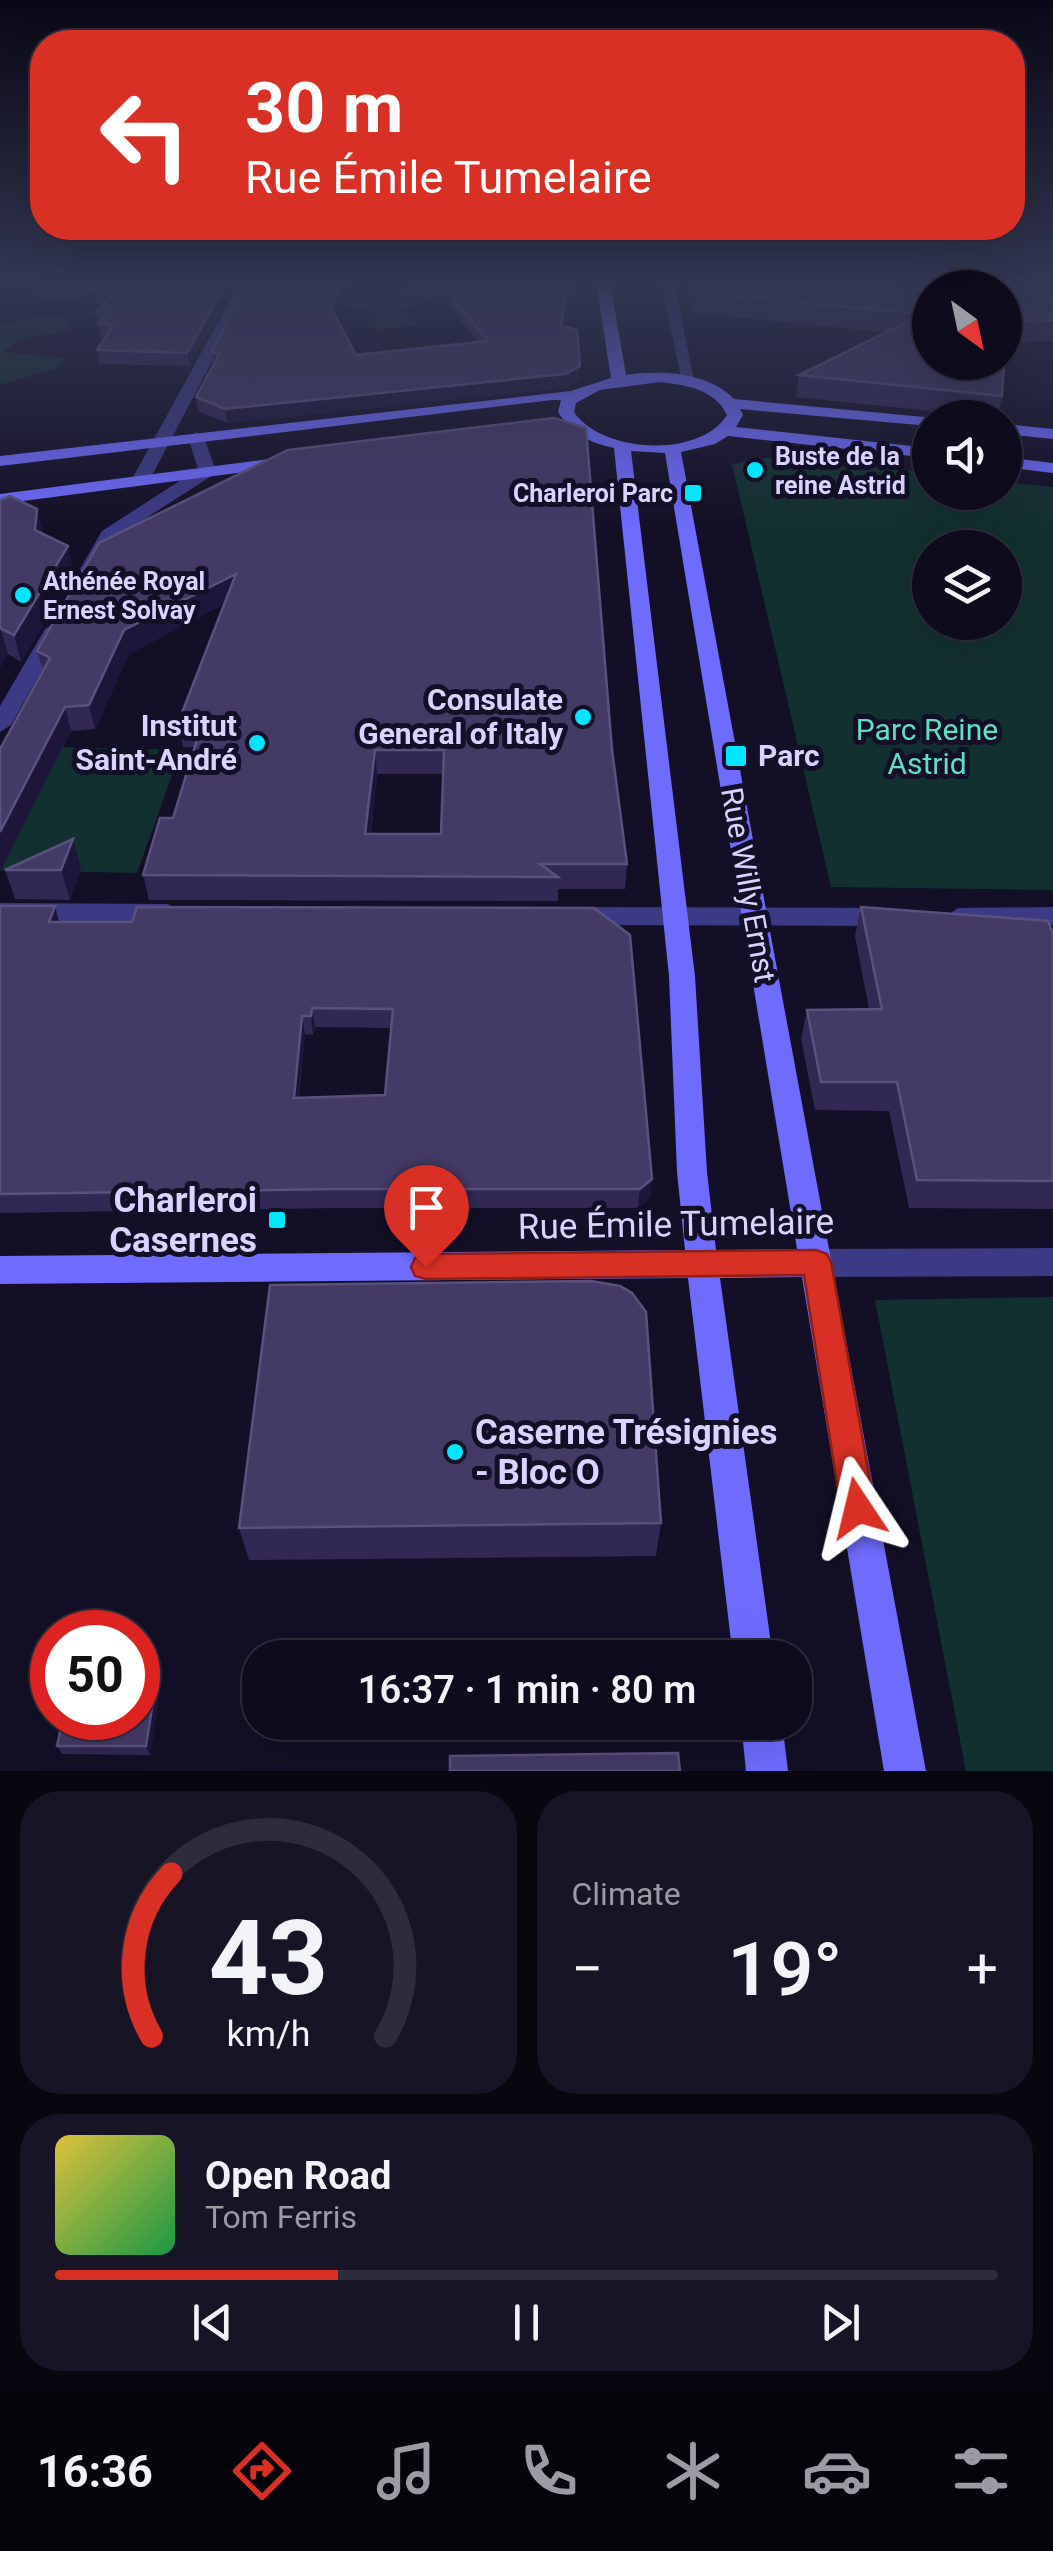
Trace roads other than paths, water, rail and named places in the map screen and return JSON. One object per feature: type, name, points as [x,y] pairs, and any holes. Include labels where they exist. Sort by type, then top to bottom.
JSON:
[{"type":"main road","points":[[617,365],[619,378]]},
{"type":"main road","points":[[912,419],[732,404],[709,388],[660,377],[619,378],[595,384],[574,396],[567,406],[568,428],[622,446],[694,445],[726,431],[912,452]]},
{"type":"main road","points":[[0,462],[552,395],[574,396]]},
{"type":"main road","points":[[726,431],[735,415],[732,404]]},
{"type":"main road","points":[[1022,431],[1053,434]]},
{"type":"main road","points":[[622,446],[676,916],[692,1172],[750,1640]]},
{"type":"main road","name":"Rue Willy Ernst","points":[[672,448],[905,1771]]},
{"type":"main road","points":[[0,498],[306,459]]},
{"type":"main road","points":[[1022,464],[1053,468]]},
{"type":"main road","name":"Rue Émile Tumelaire","points":[[0,1270],[816,1262]]},
{"type":"main road","points":[[763,1740],[767,1771]]},
{"type":"street","points":[[140,481],[201,365]]},
{"type":"street","points":[[686,365],[690,382]]},
{"type":"street","points":[[0,725],[108,535],[207,471],[196,437]]},
{"type":"street","points":[[0,912],[195,914]]},
{"type":"street","points":[[547,916],[1053,916]]},
{"type":"street","name":"Rue Émile Tumelaire","points":[[816,1262],[1053,1262]]},
{"type":"place","name":"Buste de la reine Astrid","points":[[755,470]]},
{"type":"place","name":"Charleroi Parc","points":[[693,493]]},
{"type":"place","name":"Athénée Royal Ernest Solvay","points":[[23,595]]},
{"type":"place","name":"Consulate General of Italy","points":[[583,717]]},
{"type":"place","name":"Institut Saint-André","points":[[257,743]]},
{"type":"place","name":"Parc","points":[[736,756]]},
{"type":"place","name":"Charleroi Casernes","points":[[277,1220]]},
{"type":"place","name":"Caserne Trésignies - Bloc O","points":[[455,1452]]},
{"type":"park label","name":"Parc Reine Astrid","points":[[927,747]]}]
